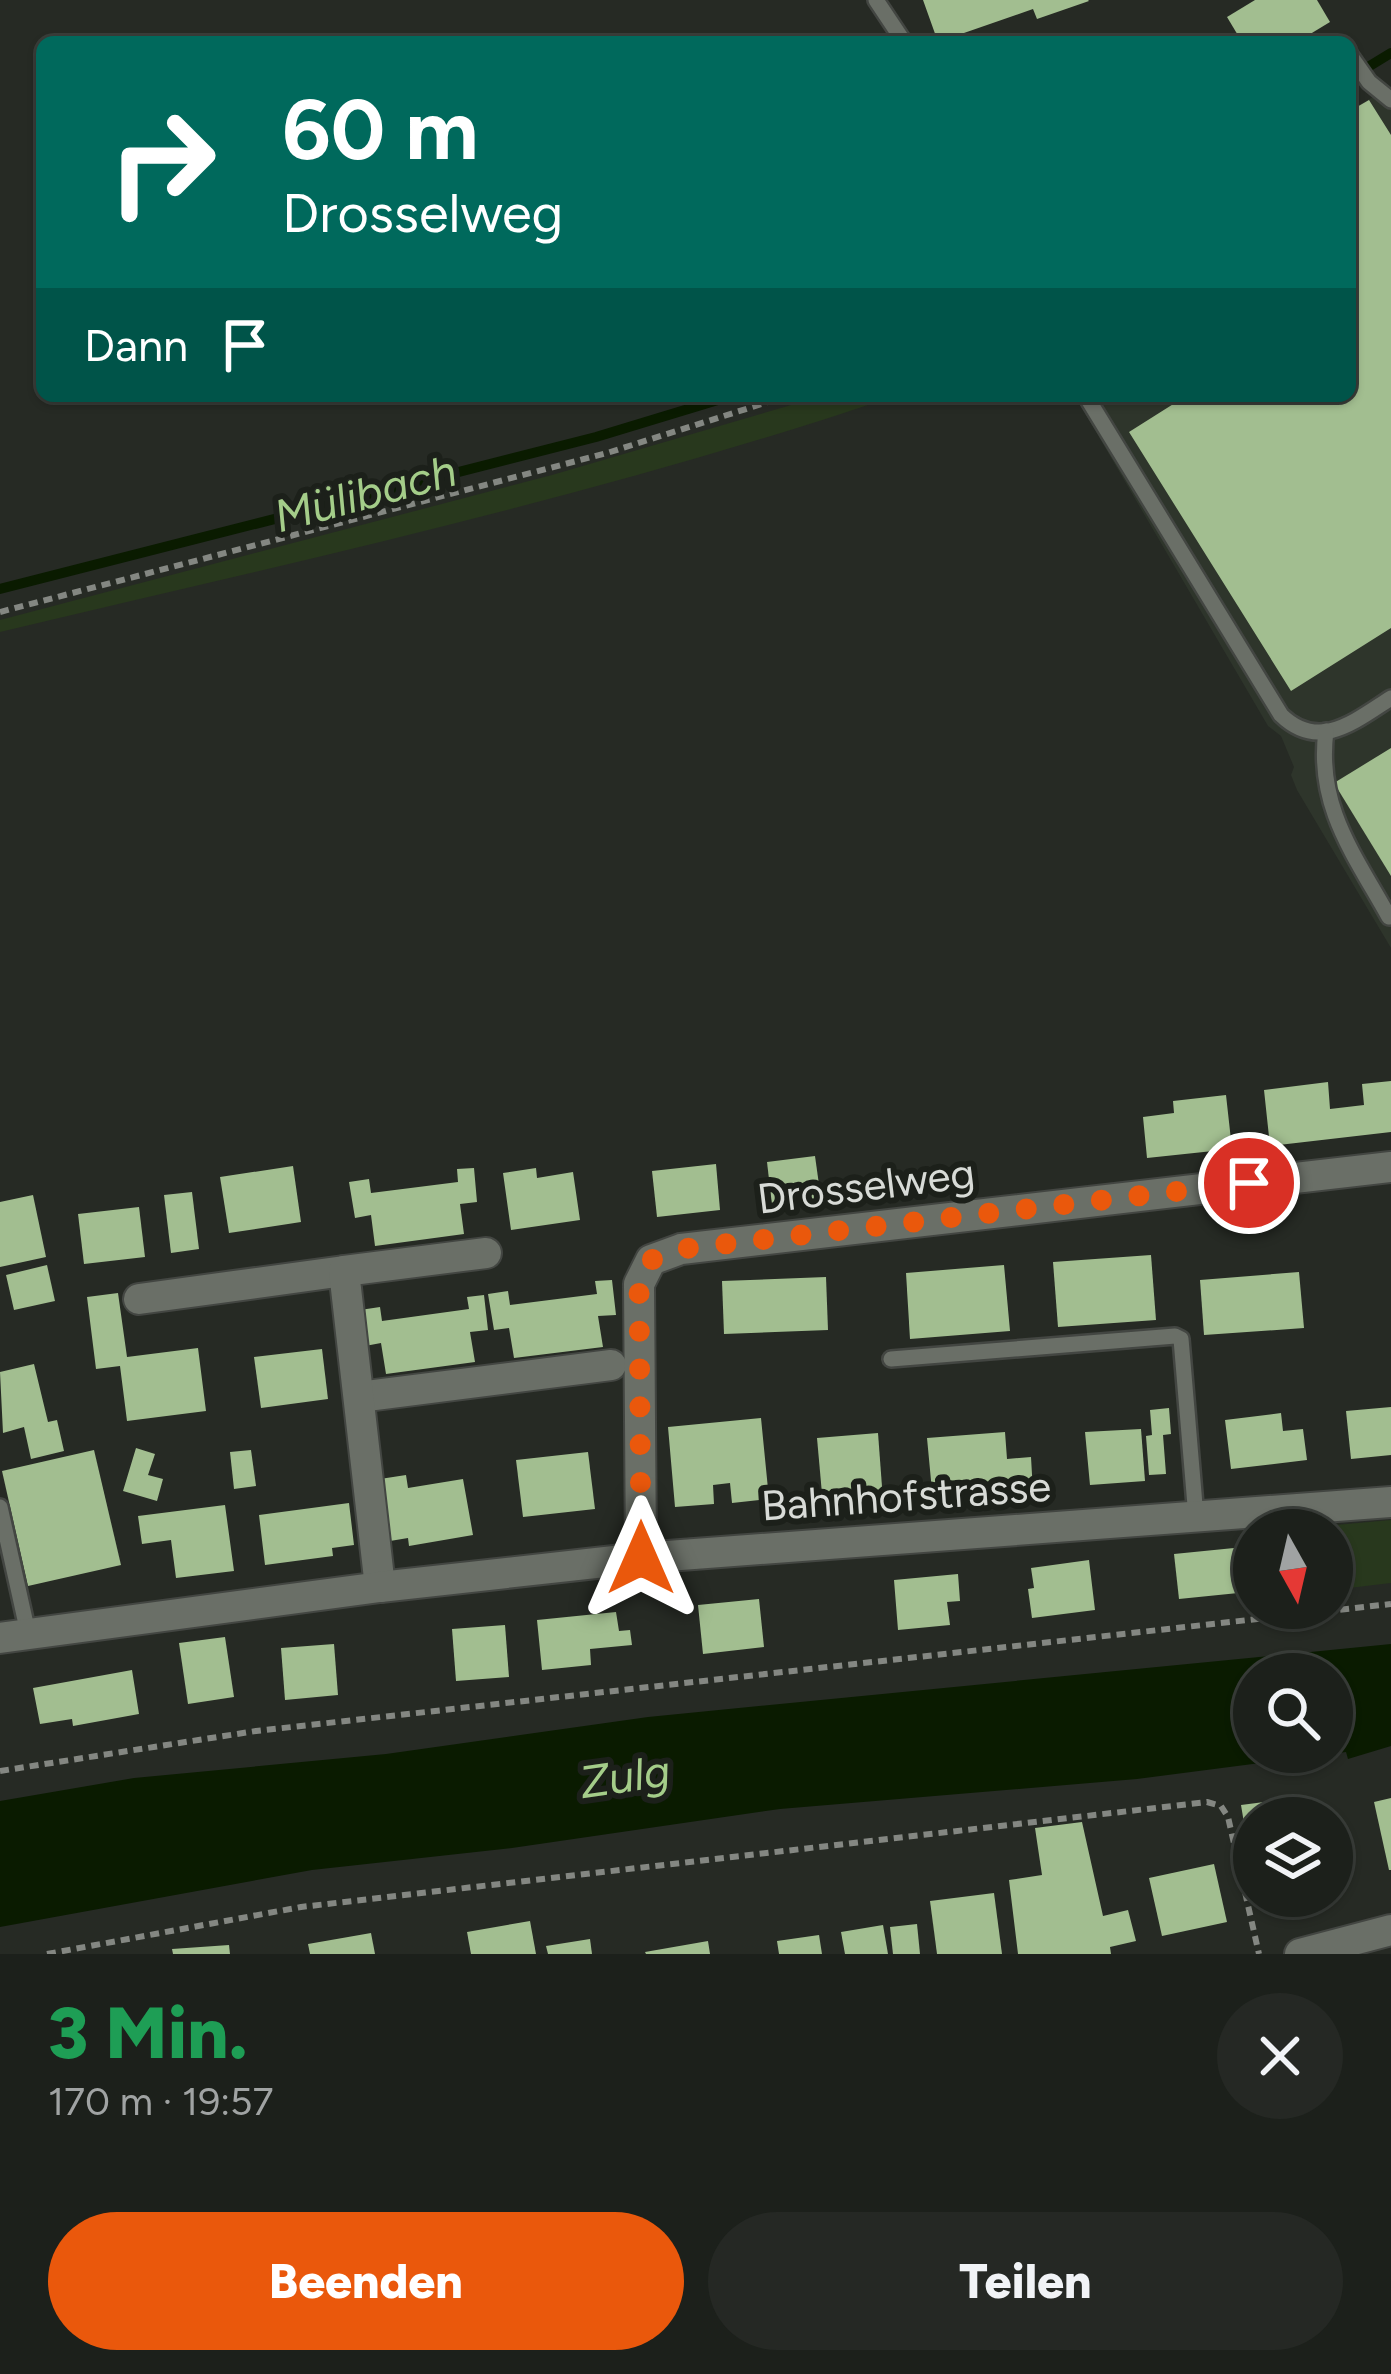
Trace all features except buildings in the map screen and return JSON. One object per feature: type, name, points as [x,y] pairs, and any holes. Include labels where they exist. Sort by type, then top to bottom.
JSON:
[{"type":"street","name":"Drosselweg","points":[[641,1558],[639,1284],[651,1260],[681,1249],[1391,1167]]},
{"type":"street","points":[[139,1299],[486,1253]]},
{"type":"street","points":[[344,1271],[380,1588]]},
{"type":"street","points":[[359,1397],[611,1366]]},
{"type":"street","name":"Bahnhofstrasse","points":[[14,1636],[641,1558],[1391,1502]]},
{"type":"street","points":[[1300,1954],[1391,1930]]},
{"type":"lane","points":[[876,0],[900,36]]},
{"type":"lane","points":[[1356,61],[1369,82],[1391,100]]},
{"type":"lane","points":[[1090,402],[1281,715],[1294,728],[1326,731],[1348,726],[1391,698]]},
{"type":"lane","points":[[1326,731],[1325,791],[1389,916]]},
{"type":"lane","points":[[891,1359],[1181,1339],[1196,1517]]},
{"type":"lane","points":[[0,1507],[14,1636]]},
{"type":"path","points":[[0,612],[607,453],[769,402]]},
{"type":"path","points":[[1353,1607],[1391,1604]]},
{"type":"path","points":[[0,1771],[256,1731],[1233,1618]]},
{"type":"path","points":[[47,1954],[301,1907],[1207,1802],[1221,1806],[1228,1817],[1258,1954]]},
{"type":"shaded area","points":[[1391,87],[1391,948],[1297,790],[1291,775],[1294,767],[1281,736],[1268,726],[1079,402],[1356,402],[1356,107]]},
{"type":"shaded area","points":[[801,402],[877,402],[563,495],[0,632],[0,620],[552,475]]},
{"type":"shaded area","points":[[1391,1520],[1391,1583],[1353,1588],[1353,1523]]},
{"type":"water","points":[[1391,1644],[1391,1746],[1353,1757],[1353,1653],[1299,1653]]},
{"type":"water","name":"Zulg","points":[[1233,1660],[1233,1767],[780,1809],[512,1848],[312,1870],[0,1927],[0,1801],[134,1778],[386,1754],[648,1717]]},
{"type":"waterway","name":"Mülibach","points":[[1356,74],[1391,53]]},
{"type":"waterway","name":"Mülibach","points":[[0,589],[596,437],[711,402]]},
{"type":"route","points":[[641,1558],[639,1284],[651,1260],[681,1249],[1249,1183]]}]
